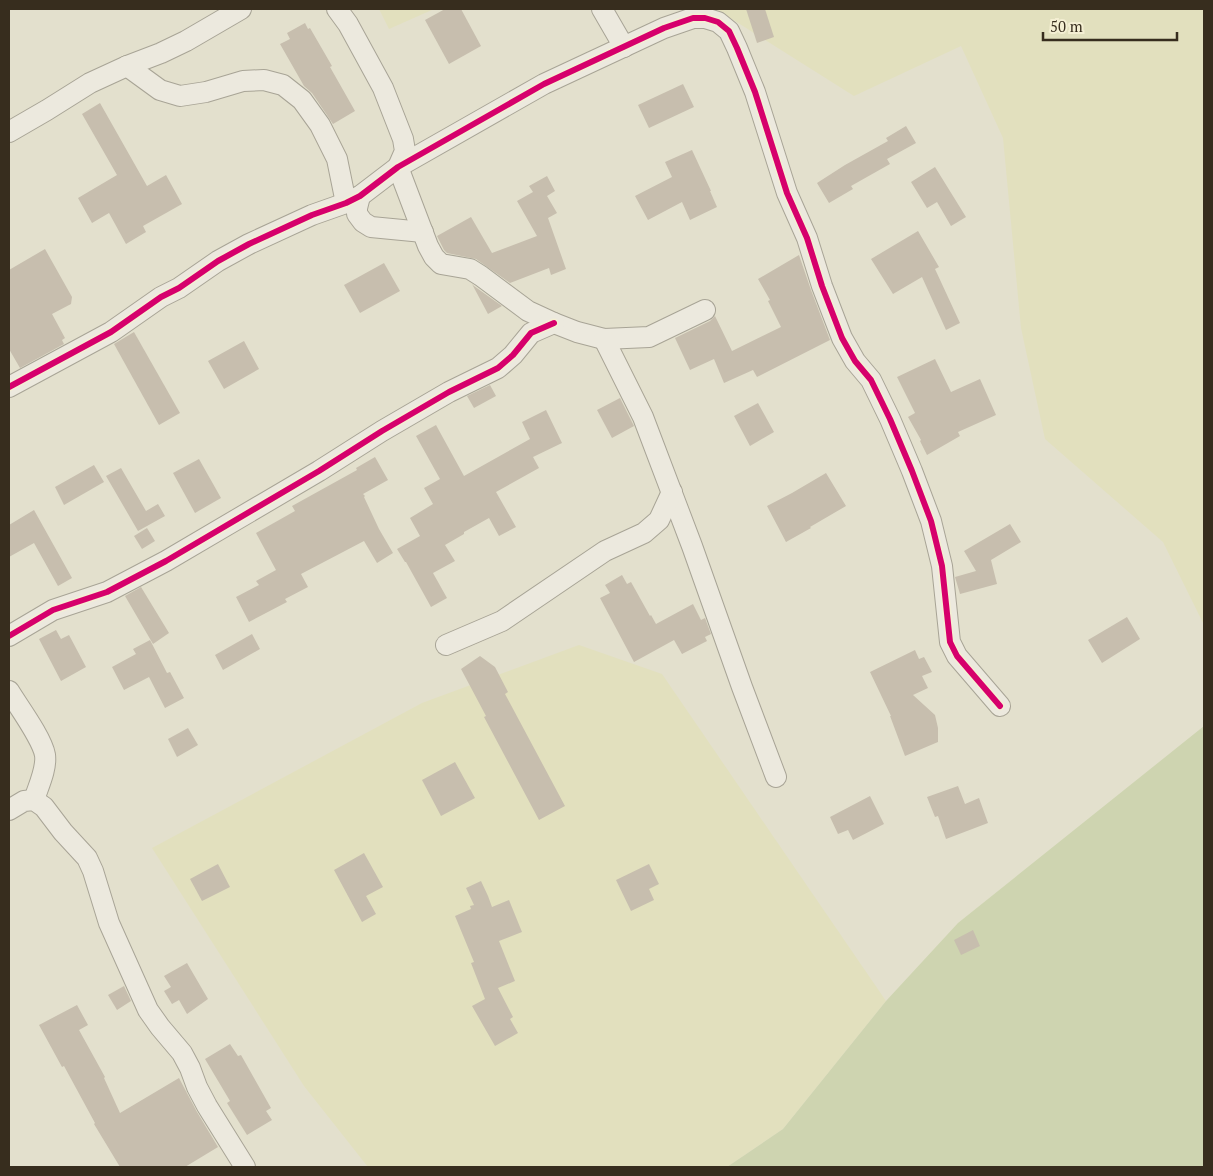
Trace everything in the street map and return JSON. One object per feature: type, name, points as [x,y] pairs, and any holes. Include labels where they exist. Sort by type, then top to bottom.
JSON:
[{"type":"street","points":[[9,132],[90,83],[186,41],[241,9]]},
{"type":"street","points":[[337,9],[348,24],[383,88],[404,139],[405,151],[398,167],[428,246],[434,257],[441,264],[470,269],[528,311],[577,332],[604,339],[649,337],[705,310]]},
{"type":"street","points":[[602,9],[624,47]]},
{"type":"street","points":[[9,387],[111,332],[161,297],[179,288],[218,261],[249,244],[353,199],[398,167],[544,84],[664,28],[693,18],[705,18],[718,22],[729,31],[755,92],[787,193],[807,238],[822,286],[842,338],[855,361],[871,380],[890,419],[931,521],[942,566],[950,642],[957,656],[1000,706]]},
{"type":"street","points":[[127,66],[160,90],[180,96],[206,92],[243,81],[264,80],[283,85],[302,100],[320,125],[337,159],[357,208],[357,214],[363,222],[371,227],[422,232]]},
{"type":"street","points":[[528,311],[531,333]]},
{"type":"street","points":[[9,636],[53,610],[107,592],[166,561],[449,392],[498,368],[513,355],[531,333],[554,323]]},
{"type":"street","points":[[604,339],[643,417],[776,778]]},
{"type":"street","points":[[446,645],[502,621],[605,550],[644,533],[659,520],[672,492]]},
{"type":"street","points":[[9,691],[41,743],[45,756],[43,773],[34,800]]},
{"type":"street","points":[[9,810],[24,801],[34,800],[44,807],[63,832],[87,858],[93,871],[109,923],[148,1010],[182,1053],[207,1106],[245,1167]]},
{"type":"shaded area","points":[[379,9],[434,9],[389,29]]},
{"type":"shaded area","points":[[716,9],[1204,9],[1204,625],[1163,542],[1045,439],[1021,328],[1003,138],[961,46],[854,96]]},
{"type":"shaded area","points":[[579,645],[662,674],[886,1001],[783,1129],[727,1167],[368,1167],[304,1086],[152,848],[422,703]]},
{"type":"green space","points":[[1204,726],[1204,1167],[727,1167],[783,1129],[886,1001],[958,923]]},
{"type":"building","points":[[445,9],[461,9],[481,46],[449,64],[425,20]]},
{"type":"building","points":[[746,9],[765,9],[774,37],[757,43]]},
{"type":"building","points":[[305,23],[308,29],[310,28],[332,66],[330,67],[355,111],[333,124],[312,93],[304,86],[280,44],[290,39],[287,33]]},
{"type":"building","points":[[683,84],[694,107],[649,128],[638,105]]},
{"type":"building","points":[[100,103],[147,186],[166,175],[182,204],[143,226],[146,232],[126,244],[109,213],[92,223],[78,198],[117,175],[82,114]]},
{"type":"building","points":[[906,126],[916,143],[887,159],[890,164],[851,186],[853,189],[829,203],[817,183],[888,141],[886,138]]},
{"type":"building","points":[[692,150],[717,207],[690,220],[682,202],[648,220],[635,196],[672,177],[665,162]]},
{"type":"building","points":[[935,167],[966,217],[951,226],[937,202],[927,208],[911,182]]},
{"type":"building","points":[[547,176],[555,191],[547,196],[557,213],[548,218],[566,269],[551,275],[549,268],[510,283],[476,259],[447,253],[444,250],[437,236],[471,217],[492,253],[537,236],[517,201],[533,192],[529,186]]},
{"type":"building","points":[[918,231],[939,267],[935,269],[960,323],[946,330],[922,277],[893,294],[871,259]]},
{"type":"building","points":[[45,249],[72,297],[71,304],[52,314],[65,338],[62,340],[64,344],[20,368],[9,349],[9,270]]},
{"type":"building","points":[[799,255],[830,340],[757,377],[753,370],[724,383],[714,359],[690,370],[675,338],[710,321],[715,316],[732,351],[781,327],[768,301],[770,300],[758,279]]},
{"type":"building","points":[[384,263],[400,291],[360,313],[344,285]]},
{"type":"building","points":[[472,284],[474,286],[502,306],[488,314]]},
{"type":"building","points":[[134,332],[180,413],[159,425],[114,344]]},
{"type":"building","points":[[244,341],[259,369],[224,389],[208,361]]},
{"type":"building","points":[[935,359],[951,392],[980,379],[996,415],[958,432],[960,436],[927,455],[908,417],[915,413],[897,377]]},
{"type":"building","points":[[490,385],[496,396],[474,408],[467,396]]},
{"type":"building","points":[[620,398],[634,426],[612,438],[597,410]]},
{"type":"building","points":[[758,403],[774,432],[750,446],[734,416]]},
{"type":"building","points":[[546,410],[562,443],[533,457],[539,468],[496,492],[516,527],[499,536],[489,518],[445,545],[455,561],[433,573],[447,598],[431,607],[397,549],[420,536],[410,518],[433,504],[424,488],[440,479],[416,436],[436,425],[464,476],[530,439],[522,422]]},
{"type":"building","points":[[375,457],[388,480],[363,494],[379,529],[393,553],[377,563],[364,541],[301,574],[308,587],[285,599],[287,602],[249,622],[236,597],[259,585],[256,581],[276,570],[256,533],[295,511],[292,506],[357,470],[356,468]]},
{"type":"building","points":[[199,459],[221,498],[195,513],[173,473]]},
{"type":"building","points":[[94,465],[104,482],[64,505],[55,487]]},
{"type":"building","points":[[121,468],[146,511],[158,504],[165,516],[138,531],[106,476]]},
{"type":"building","points":[[826,473],[846,506],[786,542],[767,506]]},
{"type":"building","points":[[34,510],[72,578],[58,586],[34,543],[9,557],[9,525]]},
{"type":"building","points":[[1010,524],[1021,542],[991,560],[997,584],[960,594],[955,577],[976,571],[964,551]]},
{"type":"building","points":[[147,528],[155,541],[142,549],[134,536]]},
{"type":"building","points":[[622,575],[627,584],[631,582],[656,624],[693,604],[701,620],[705,618],[711,634],[705,637],[707,641],[682,654],[674,640],[634,662],[600,598],[610,593],[605,585]]},
{"type":"building","points":[[141,587],[169,633],[153,644],[125,596]]},
{"type":"building","points":[[1127,617],[1140,639],[1102,663],[1088,640]]},
{"type":"building","points":[[56,630],[61,639],[69,635],[86,667],[61,681],[39,639]]},
{"type":"building","points":[[252,634],[260,649],[223,670],[215,655]]},
{"type":"building","points":[[150,640],[167,673],[170,672],[184,698],[165,708],[149,677],[124,690],[112,667],[136,654],[133,649]]},
{"type":"building","points":[[915,650],[919,659],[924,657],[932,672],[922,676],[928,688],[913,695],[935,715],[938,728],[938,742],[905,756],[891,716],[870,672]]},
{"type":"building","points":[[480,656],[495,667],[508,692],[505,694],[565,806],[539,820],[484,717],[486,716],[461,669]]},
{"type":"building","points":[[188,728],[198,745],[177,757],[168,739]]},
{"type":"building","points":[[455,762],[475,798],[441,816],[422,780]]},
{"type":"building","points":[[958,786],[965,804],[979,798],[988,823],[946,839],[938,816],[935,817],[927,797]]},
{"type":"building","points":[[870,796],[884,824],[853,840],[848,830],[838,834],[830,817]]},
{"type":"building","points":[[364,853],[383,887],[366,896],[376,914],[362,922],[334,870]]},
{"type":"building","points":[[218,864],[230,887],[202,901],[190,879]]},
{"type":"building","points":[[649,864],[659,884],[649,889],[654,900],[631,911],[616,880]]},
{"type":"building","points":[[481,881],[492,907],[509,900],[522,932],[499,941],[515,981],[498,988],[513,1017],[510,1019],[518,1033],[495,1046],[472,1006],[485,999],[471,963],[474,962],[455,916],[471,909],[470,906],[474,905],[466,888]]},
{"type":"building","points":[[973,930],[980,946],[961,955],[954,940]]},
{"type":"building","points":[[187,963],[208,999],[187,1014],[179,1000],[172,1004],[164,991],[171,987],[164,976]]},
{"type":"building","points":[[124,986],[131,1001],[117,1010],[108,995]]},
{"type":"building","points":[[77,1005],[88,1025],[79,1030],[105,1077],[120,1113],[179,1078],[218,1147],[185,1167],[120,1167],[39,1025]]},
{"type":"building","points":[[230,1044],[238,1056],[241,1055],[271,1108],[266,1111],[272,1120],[247,1135],[227,1103],[230,1101],[205,1059]]},
{"type":"cycle path","points":[[9,387],[111,332],[161,297],[179,288],[218,261],[249,244],[312,215],[360,196],[398,167],[544,84],[664,28],[693,18],[705,18],[718,22],[729,31],[755,92],[787,193],[807,238],[822,286],[842,338],[855,361],[871,380],[890,419],[931,521],[942,566],[950,642],[957,656],[1000,706]]},
{"type":"cycle path","points":[[9,636],[53,610],[107,592],[166,561],[449,392],[498,368],[513,355],[531,333],[554,323]]}]
